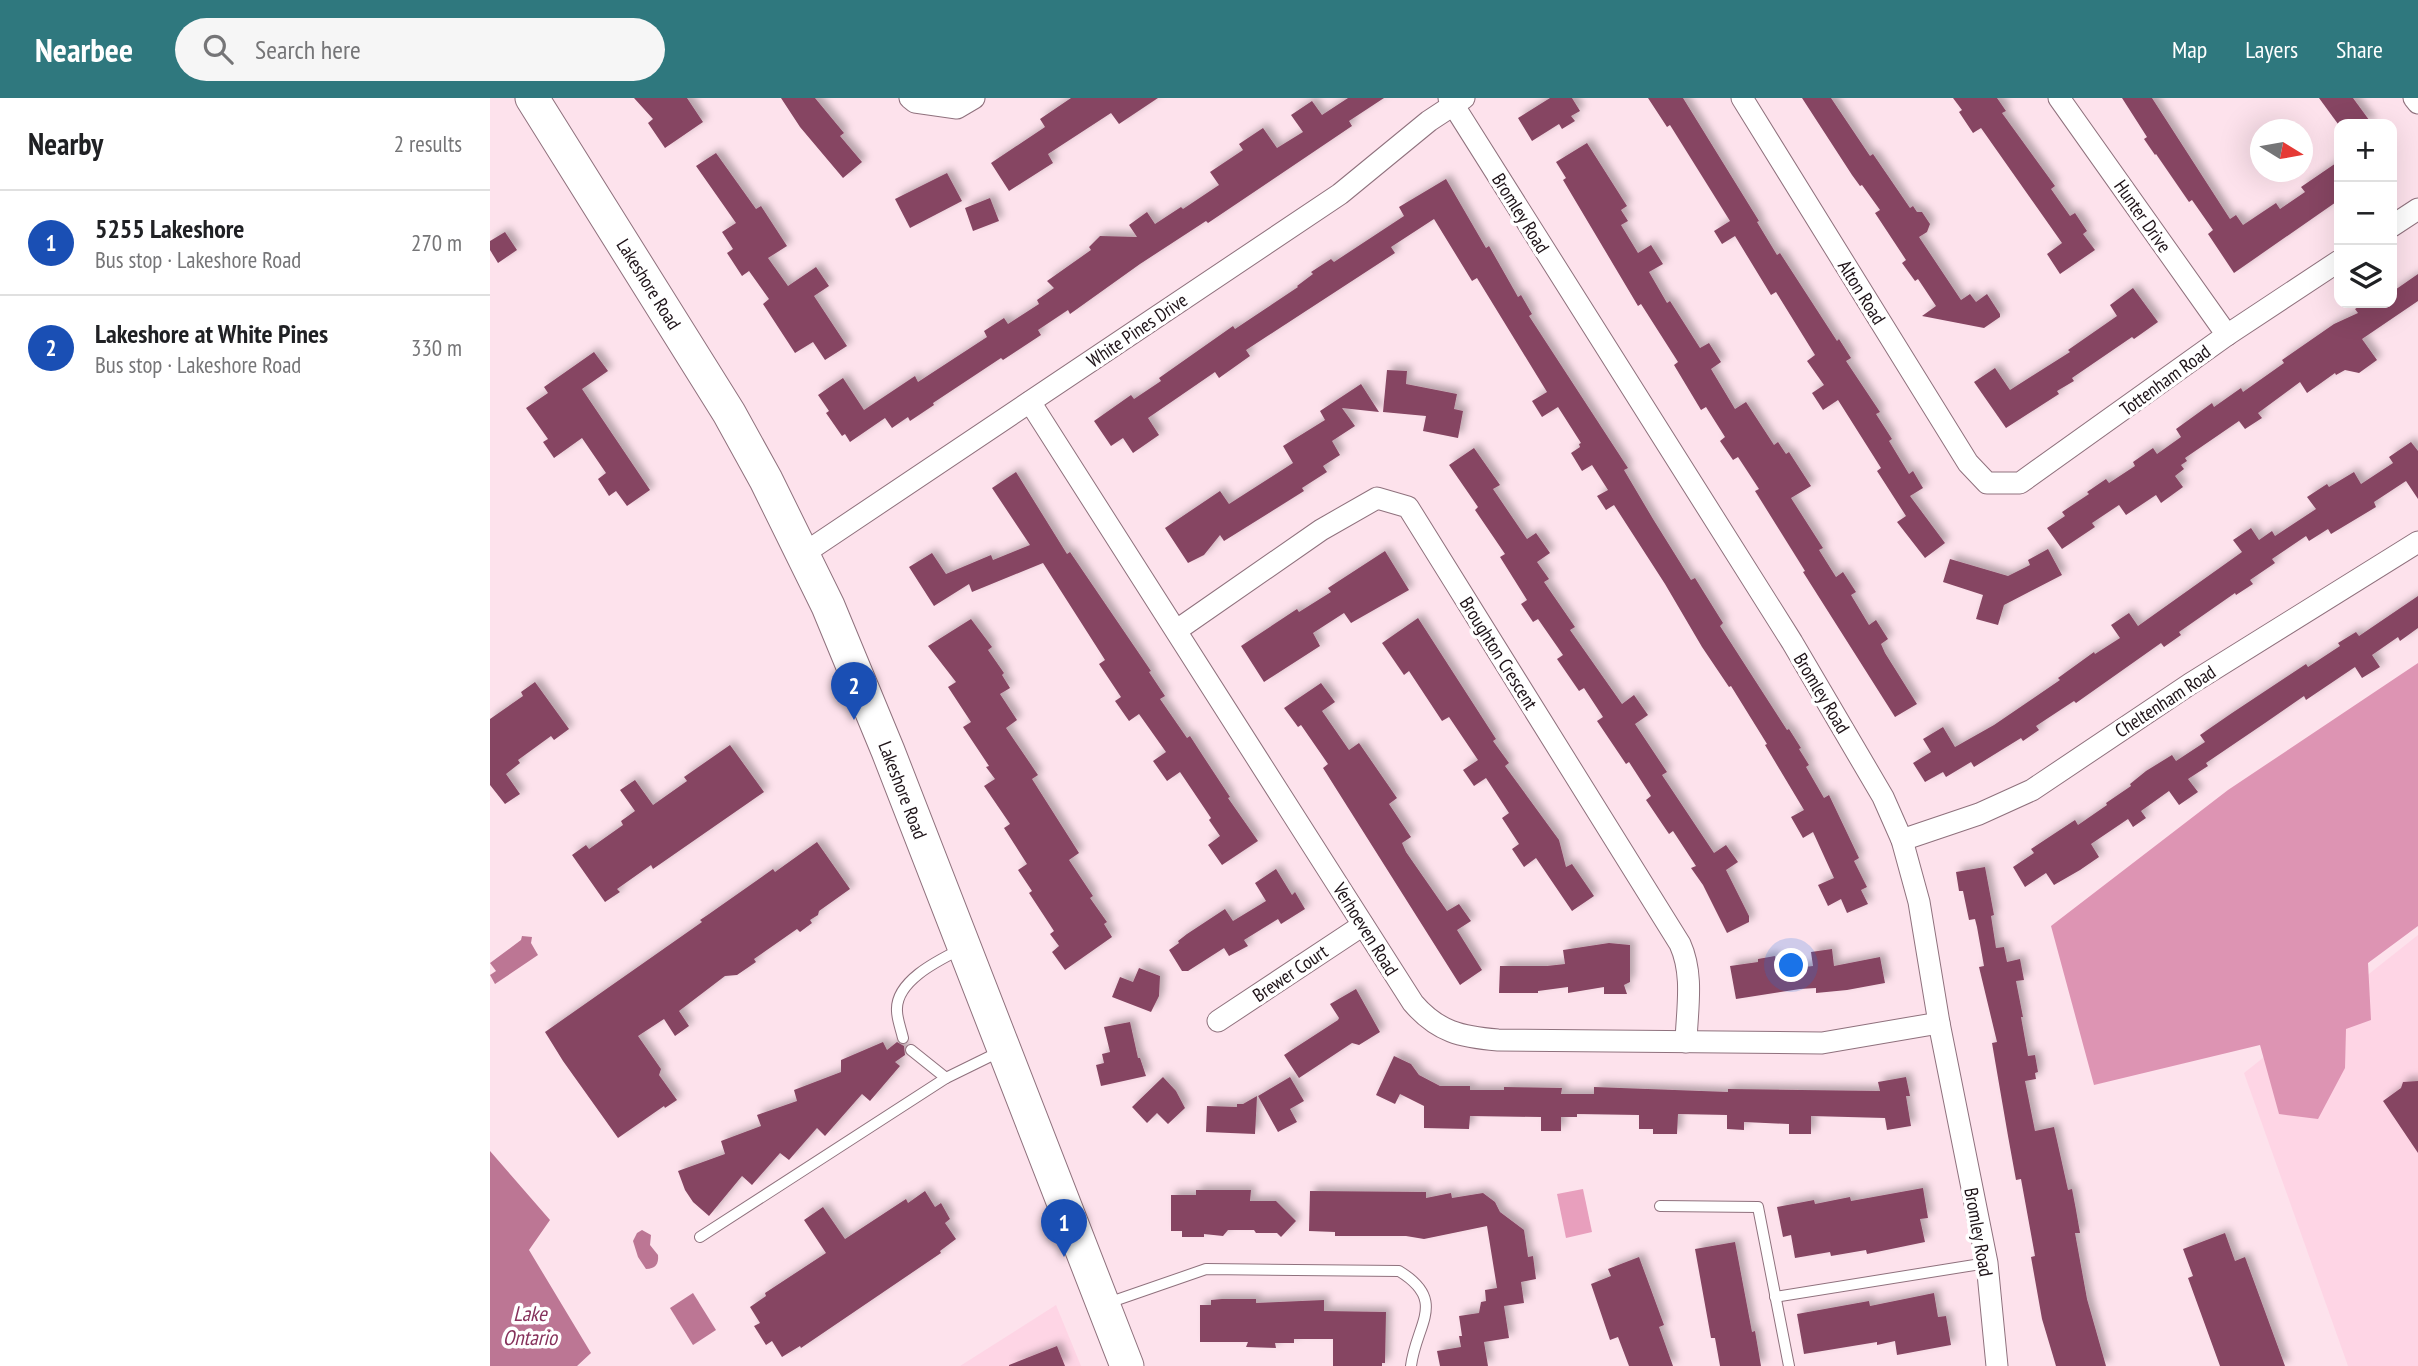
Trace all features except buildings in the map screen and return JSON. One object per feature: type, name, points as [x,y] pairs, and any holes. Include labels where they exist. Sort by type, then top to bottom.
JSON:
[{"type":"main road","name":"Lakeshore Road","points":[[532,98],[729,413],[803,554],[859,677],[1127,1366]]},
{"type":"street","points":[[910,98],[915,102],[957,108],[974,98]]},
{"type":"street","name":"Alton Road","points":[[1742,98],[1968,463],[1987,483]]},
{"type":"street","name":"Hunter Drive","points":[[2059,98],[2227,335]]},
{"type":"street","points":[[2414,98],[2418,103]]},
{"type":"street","name":"White Pines Drive","points":[[803,554],[1340,194],[1456,100]]},
{"type":"street","name":"Bromley Road","points":[[1456,100],[1792,642],[1883,797],[1902,840],[1919,902],[1939,1023],[1987,1263],[1997,1366]]},
{"type":"street","points":[[2397,223],[2418,209]]},
{"type":"street","name":"Tottenham Road","points":[[1987,483],[2020,483],[2227,335],[2334,264]]},
{"type":"street","name":"Verhoeven Road","points":[[1030,402],[1413,1003],[1425,1016],[1464,1036],[1498,1040],[1822,1043],[1939,1023]]},
{"type":"street","name":"Broughton Crescent","points":[[1177,630],[1321,530],[1377,498],[1408,507],[1680,944],[1689,972],[1686,1042]]},
{"type":"street","name":"Cheltenham Road","points":[[1902,840],[1979,814],[2032,790],[2190,684],[2418,542]]},
{"type":"street","name":"Brewer Court","points":[[1218,1021],[1363,925]]},
{"type":"lane","points":[[904,1038],[896,1009],[903,989],[928,966],[964,948]]},
{"type":"lane","points":[[700,1237],[946,1078],[1004,1049]]},
{"type":"lane","points":[[911,1050],[946,1078]]},
{"type":"lane","points":[[1660,1206],[1758,1207],[1789,1366]]},
{"type":"lane","points":[[1775,1297],[1987,1263]]},
{"type":"lane","points":[[1102,1305],[1206,1269],[1399,1271],[1412,1279],[1426,1302],[1426,1318],[1416,1341],[1411,1366]]},
{"type":"shaded area","points":[[2418,663],[2418,926],[2368,963],[2371,1020],[2346,1029],[2345,1068],[2318,1119],[2279,1114],[2260,1045],[2094,1085],[2051,926],[2228,790]]},
{"type":"shaded area","points":[[2418,935],[2418,1366],[2348,1366],[2244,1073]]},
{"type":"shaded area","points":[[1583,1189],[1592,1232],[1566,1238],[1557,1194]]},
{"type":"shaded area","points":[[1056,1305],[1081,1366],[960,1366]]},
{"type":"water","points":[[522,936],[532,937],[531,943],[538,955],[495,984],[490,975],[496,971],[490,963],[521,940]]},
{"type":"water","name":"Lake Ontario","points":[[490,1151],[550,1220],[529,1250],[591,1353],[577,1366],[490,1366]]},
{"type":"water","points":[[642,1230],[651,1235],[650,1245],[658,1255],[656,1265],[649,1269],[646,1269],[638,1257],[633,1241]]},
{"type":"water","points":[[693,1293],[716,1330],[693,1345],[670,1308]]},
{"type":"place","name":"Lakeshore at White Pines","points":[[854,720]]},
{"type":"place","name":"5255 Lakeshore","points":[[1064,1257]]}]
